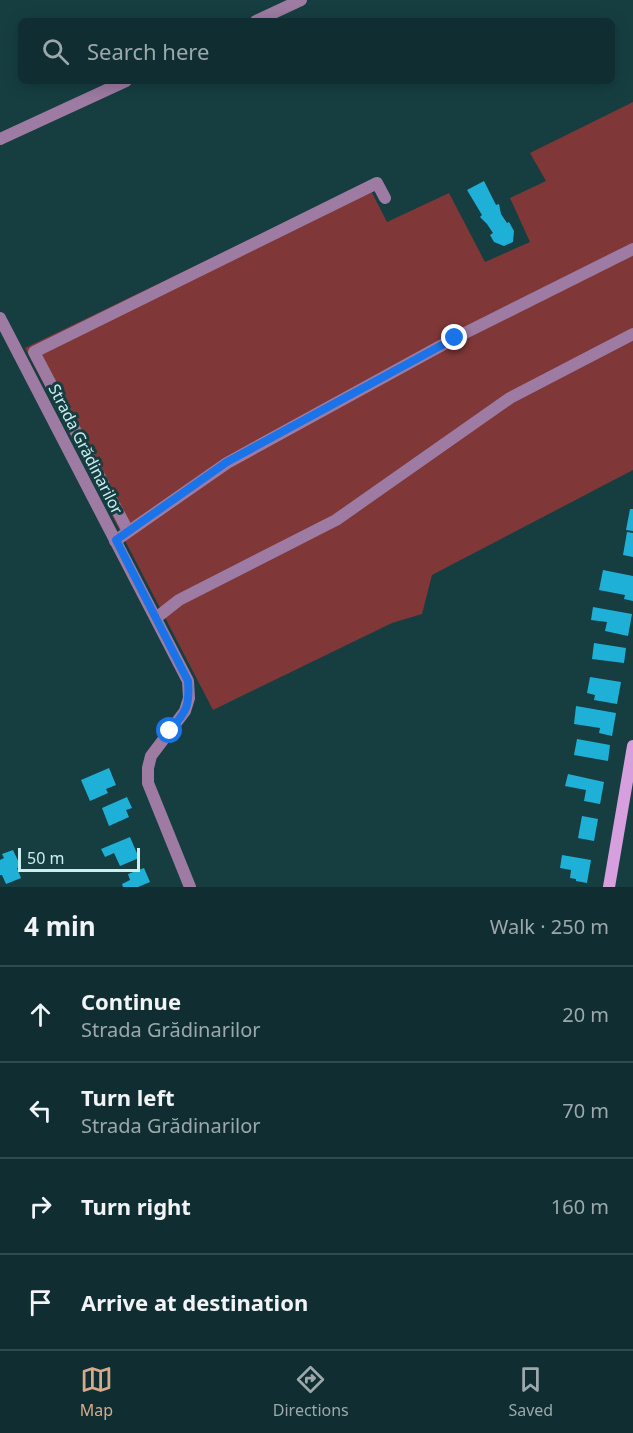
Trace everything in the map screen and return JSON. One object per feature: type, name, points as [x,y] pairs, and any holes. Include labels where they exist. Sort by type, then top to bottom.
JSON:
[{"type":"main road","points":[[609,887],[633,746]]},
{"type":"street","points":[[262,18],[301,0]]},
{"type":"street","points":[[0,139],[119,84]]},
{"type":"street","points":[[128,531],[34,352],[377,183],[385,198]]},
{"type":"street","points":[[116,540],[227,462],[455,338],[633,249]]},
{"type":"street","name":"Strada Grădinarilor","points":[[1,320],[188,681],[189,698],[185,711],[151,756],[148,783],[190,887]]},
{"type":"street","points":[[156,618],[179,600],[336,520],[510,398],[633,334]]},
{"type":"shaded area","points":[[633,102],[633,470],[432,575],[422,614],[392,623],[213,710],[25,348],[367,183],[387,222],[449,193],[485,262],[530,242],[510,198],[546,181],[530,153]]},
{"type":"building","points":[[484,181],[496,205],[499,204],[501,214],[514,231],[513,242],[504,246],[494,242],[490,235],[493,233],[480,217],[482,215],[467,190]]},
{"type":"building","points":[[630,509],[633,509],[633,531],[626,530]]},
{"type":"building","points":[[627,532],[633,533],[633,557],[623,555]]},
{"type":"building","points":[[603,570],[633,576],[633,601],[624,599],[625,595],[599,590]]},
{"type":"building","points":[[593,607],[632,614],[628,636],[605,631],[607,622],[591,620]]},
{"type":"building","points":[[594,643],[626,648],[624,663],[592,659]]},
{"type":"building","points":[[590,677],[621,682],[617,704],[594,700],[595,695],[587,693]]},
{"type":"building","points":[[576,706],[616,713],[612,736],[599,733],[600,728],[574,724]]},
{"type":"building","points":[[577,739],[610,745],[608,761],[574,755]]},
{"type":"building","points":[[109,768],[116,785],[106,789],[108,793],[90,801],[81,780]]},
{"type":"building","points":[[568,774],[604,782],[600,804],[584,801],[586,790],[565,786]]},
{"type":"building","points":[[127,797],[132,808],[126,810],[129,817],[109,826],[102,808]]},
{"type":"building","points":[[582,816],[598,819],[594,841],[578,838]]},
{"type":"building","points":[[130,837],[139,858],[120,866],[114,853],[105,857],[101,849]]},
{"type":"building","points":[[13,850],[21,867],[17,868],[21,878],[6,884],[0,875],[0,860],[4,858],[2,854]]},
{"type":"building","points":[[562,855],[591,860],[587,883],[570,878],[571,870],[560,868]]},
{"type":"building","points":[[144,868],[150,882],[138,887],[123,887],[122,884],[130,880],[128,874]]},
{"type":"route","points":[[170,731],[185,711],[189,698],[188,681],[116,540],[227,462],[455,338]]}]
